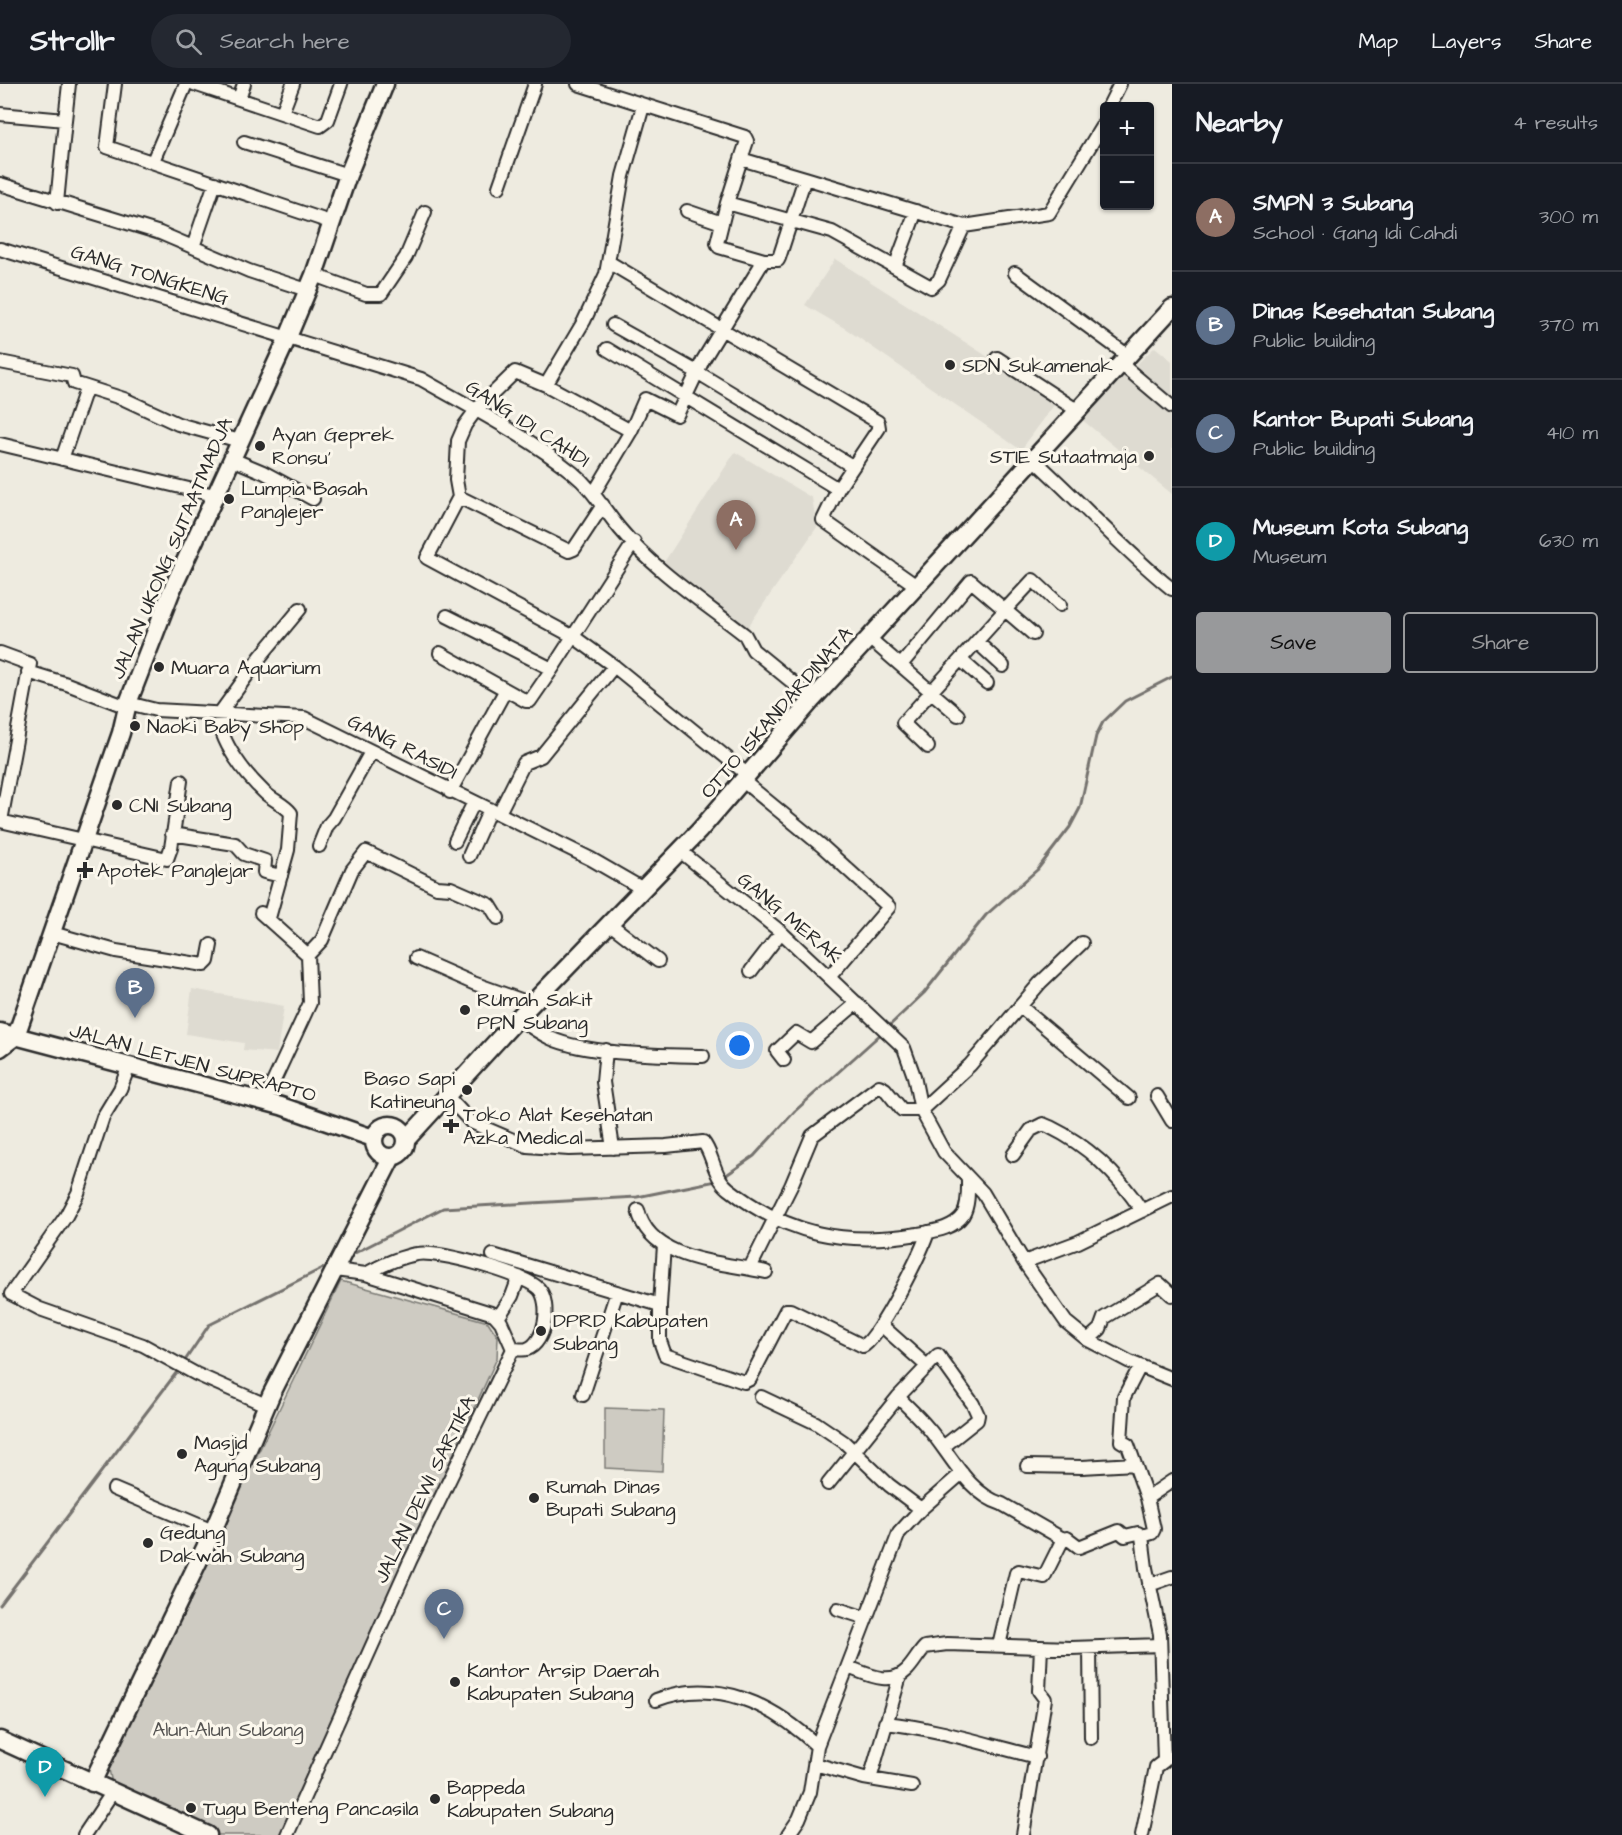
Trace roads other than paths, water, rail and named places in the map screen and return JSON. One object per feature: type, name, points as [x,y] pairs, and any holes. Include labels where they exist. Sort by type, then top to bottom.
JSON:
[{"type":"main road","name":"JALAN UKONG SUTAATMADJA","points":[[8,1034],[52,933],[122,734],[127,705],[171,592],[288,337],[310,283],[348,175],[385,84]]},
{"type":"main road","name":"OTTO ISKANDARDINATA","points":[[406,1140],[518,1018],[680,851],[813,699],[1172,308]]},
{"type":"main road","points":[[0,1048],[8,1034]]},
{"type":"main road","name":"JALAN LETJEN SUPRAPTO","points":[[8,1034],[264,1102],[373,1138]]},
{"type":"main road","points":[[92,1783],[213,1531],[266,1405],[392,1157],[404,1149],[406,1140],[402,1130],[393,1125],[383,1126],[373,1138],[378,1152],[392,1157]]},
{"type":"main road","points":[[0,1740],[208,1835]]},
{"type":"street","points":[[57,203],[69,84]]},
{"type":"street","points":[[115,84],[107,146],[330,222]]},
{"type":"street","points":[[153,161],[186,84]]},
{"type":"street","points":[[194,84],[320,126],[325,124],[341,84]]},
{"type":"street","points":[[239,99],[244,84]]},
{"type":"street","points":[[282,113],[293,84]]},
{"type":"street","points":[[499,188],[535,84]]},
{"type":"street","points":[[578,84],[599,88],[644,106],[745,137],[747,141],[717,245],[764,260],[776,261],[779,258],[805,178]]},
{"type":"street","points":[[1111,102],[1120,84]]},
{"type":"street","points":[[546,385],[584,321],[610,262],[623,176],[644,106]]},
{"type":"street","points":[[0,114],[65,120]]},
{"type":"street","points":[[741,159],[964,226],[1049,213],[1100,130]]},
{"type":"street","points":[[244,142],[348,175]]},
{"type":"street","points":[[193,247],[215,183]]},
{"type":"street","points":[[0,184],[160,233],[249,271],[366,294],[381,294],[406,257],[425,212]]},
{"type":"street","points":[[728,203],[792,219],[844,237],[926,285],[934,286],[964,226]]},
{"type":"street","points":[[687,211],[722,223]]},
{"type":"street","points":[[895,267],[916,211]]},
{"type":"street","name":"GANG TONGKENG","points":[[0,249],[288,337]]},
{"type":"street","points":[[594,493],[631,431],[645,399],[677,415],[721,329],[764,260]]},
{"type":"street","points":[[610,262],[878,422],[879,429],[852,466],[824,515],[827,525],[918,587]]},
{"type":"street","points":[[1014,273],[1123,359],[1172,407]]},
{"type":"street","points":[[613,325],[697,372],[852,466]]},
{"type":"street","name":"GANG IDI CAHDI","points":[[288,337],[421,379],[476,410],[573,473],[594,493],[620,530],[660,567],[746,635],[753,650],[813,699]]},
{"type":"street","points":[[607,349],[687,395],[838,489]]},
{"type":"street","points":[[997,358],[1078,411]]},
{"type":"street","points":[[0,362],[72,376],[74,383],[86,389],[124,399],[178,424],[240,441]]},
{"type":"street","points":[[631,431],[546,385],[516,372],[476,410],[458,441],[456,480],[459,497],[427,558],[574,637],[614,666],[745,778],[889,907],[830,976]]},
{"type":"street","points":[[62,459],[86,389]]},
{"type":"street","points":[[0,444],[214,495]]},
{"type":"street","points":[[1032,458],[1070,492],[1137,560],[1172,589]]},
{"type":"street","points":[[232,459],[313,499]]},
{"type":"street","points":[[459,497],[569,551],[574,549],[603,504]]},
{"type":"street","points":[[440,653],[505,691],[529,701],[574,637],[634,542]]},
{"type":"street","points":[[901,665],[971,580],[1033,634]]},
{"type":"street","points":[[928,747],[903,723],[1005,610],[1033,580],[1060,604]]},
{"type":"street","points":[[264,1102],[310,1003],[308,955],[265,915],[281,876],[288,850],[291,813],[255,783],[224,741],[219,729],[220,713],[261,656],[300,609]]},
{"type":"street","points":[[447,616],[552,669]]},
{"type":"street","points":[[869,638],[958,715]]},
{"type":"street","points":[[977,642],[1003,666]]},
{"type":"street","points":[[0,653],[30,664],[0,821],[167,860],[181,781]]},
{"type":"street","points":[[961,660],[987,683]]},
{"type":"street","points":[[469,856],[524,763],[541,756],[614,666]]},
{"type":"street","name":"GANG RASIDI","points":[[28,672],[127,705],[156,710],[304,718],[450,792],[591,859],[643,889]]},
{"type":"street","points":[[450,792],[505,691]]},
{"type":"street","points":[[319,846],[327,826],[334,818],[371,752]]},
{"type":"street","points":[[455,841],[474,802]]},
{"type":"street","points":[[172,834],[234,844],[244,854],[265,861],[264,872],[281,876]]},
{"type":"street","name":"GANG MERAK","points":[[680,851],[781,932],[904,1048],[921,1110]]},
{"type":"street","points":[[308,955],[322,940],[352,870],[366,852],[437,887],[451,888],[490,905],[498,918]]},
{"type":"street","points":[[609,924],[658,961]]},
{"type":"street","points":[[752,971],[781,932]]},
{"type":"street","points":[[52,933],[116,951],[204,964],[208,961],[211,945]]},
{"type":"street","points":[[750,1268],[812,1136],[878,1087],[885,1089],[902,1110],[921,1110],[970,1065],[1063,959],[1082,943]]},
{"type":"street","points":[[416,958],[473,983],[532,1004]]},
{"type":"street","points":[[784,1060],[777,1051],[796,1033],[810,1042],[857,1003]]},
{"type":"street","points":[[1020,1006],[1129,1098]]},
{"type":"street","points":[[518,1018],[552,1039],[645,1055],[703,1056]]},
{"type":"street","points":[[606,1050],[603,1082],[613,1148]]},
{"type":"street","points":[[11,1294],[70,1209],[106,1112],[120,1089],[129,1066]]},
{"type":"street","points":[[446,1095],[471,1122],[515,1143],[568,1149],[703,1142],[710,1163],[726,1187],[775,1217],[818,1235],[852,1239],[927,1236],[947,1228],[958,1220],[966,1208],[970,1180]]},
{"type":"street","points":[[1157,1096],[1172,1121]]},
{"type":"street","points":[[921,1110],[944,1152],[983,1193],[1024,1262],[1066,1322],[1088,1340],[1140,1366],[1172,1378]]},
{"type":"street","points":[[1013,1155],[1021,1141],[1033,1128],[1043,1124],[1050,1126],[1093,1152],[1130,1192],[1142,1211]]},
{"type":"street","points":[[1024,1262],[1078,1242],[1172,1196]]},
{"type":"street","points":[[638,1210],[640,1219],[652,1237],[663,1245],[712,1262],[766,1272]]},
{"type":"street","points":[[663,1245],[660,1341],[665,1355],[744,1382],[750,1379],[786,1311],[790,1310],[863,1346],[869,1343],[881,1325],[927,1236]]},
{"type":"street","points":[[335,1269],[366,1274],[494,1314],[513,1349],[526,1349],[533,1345],[547,1312],[545,1298],[538,1288],[519,1277],[447,1255],[419,1253],[381,1265],[366,1274]]},
{"type":"street","points":[[493,1255],[660,1305]]},
{"type":"street","points":[[498,1318],[512,1296],[519,1277]]},
{"type":"street","points":[[1088,1340],[1100,1329],[1104,1318],[1160,1284],[1172,1295]]},
{"type":"street","points":[[0,1286],[40,1309],[143,1345],[196,1374],[266,1405]]},
{"type":"street","points":[[583,1395],[617,1292]]},
{"type":"street","points":[[881,1325],[927,1366]]},
{"type":"street","name":"JALAN DEWI SARTIKA","points":[[288,1835],[410,1561],[513,1349]]},
{"type":"street","points":[[828,1484],[898,1397],[939,1355],[978,1412],[977,1420],[943,1447]]},
{"type":"street","points":[[1140,1366],[1124,1397],[1121,1442],[1128,1444],[1147,1498],[1154,1531],[1142,1536]]},
{"type":"street","points":[[761,1397],[816,1423],[854,1451],[889,1485],[921,1509]]},
{"type":"street","points":[[898,1397],[928,1428],[962,1473],[992,1502],[1002,1504],[1079,1547],[1119,1531],[1125,1536],[1138,1533],[1142,1536]]},
{"type":"street","points":[[1027,1466],[1082,1467],[1135,1464]]},
{"type":"street","points":[[788,1835],[799,1819],[810,1792],[817,1746],[899,1533],[921,1509],[962,1473]]},
{"type":"street","points":[[1147,1498],[1172,1481]]},
{"type":"street","points":[[114,1489],[213,1531]]},
{"type":"street","points":[[1142,1536],[1149,1585],[1164,1637],[1168,1760],[1156,1767],[1142,1835]]},
{"type":"street","points":[[999,1645],[1016,1573],[1019,1571],[1044,1578],[1063,1539]]},
{"type":"street","points":[[1149,1585],[1172,1577]]},
{"type":"street","points":[[838,1609],[866,1618]]},
{"type":"street","points":[[848,1666],[878,1678],[894,1679],[900,1676],[925,1647],[947,1644],[1090,1648],[1164,1637]]},
{"type":"street","points":[[1023,1835],[1045,1699],[1039,1691],[1041,1647]]},
{"type":"street","points":[[1090,1648],[1090,1738]]},
{"type":"street","points":[[870,1779],[900,1676]]},
{"type":"street","points":[[656,1701],[677,1692],[700,1690],[752,1701],[794,1725],[817,1746]]},
{"type":"street","points":[[885,1722],[919,1726],[945,1736],[1037,1757]]},
{"type":"street","points":[[815,1764],[870,1779],[912,1786]]},
{"type":"street","points":[[84,1835],[112,1793]]},
{"type":"waterway","points":[[888,1027],[924,993],[986,915],[1037,870],[1070,827],[1080,808],[1096,736],[1103,722],[1125,701],[1172,677]]},
{"type":"waterway","points":[[722,1178],[754,1156],[795,1111],[883,1032]]},
{"type":"waterway","points":[[349,1256],[443,1208],[637,1197],[716,1181]]},
{"type":"waterway","points":[[184,1362],[209,1325],[329,1265]]},
{"type":"waterway","points":[[0,1605],[180,1368]]},
{"type":"place","name":"SDN Sukamenak","points":[[950,365]]},
{"type":"place","name":"Ayan Geprek Ronsu'","points":[[260,446]]},
{"type":"place","name":"STIE Sutaatmaja","points":[[1149,456]]},
{"type":"place","name":"Lumpia Basah Panglejer","points":[[229,499]]},
{"type":"place","name":"SMPN 3 Subang","points":[[736,550]]},
{"type":"place","name":"Muara Aquarium","points":[[159,667]]},
{"type":"place","name":"Naoki Baby Shop","points":[[135,726]]},
{"type":"place","name":"CNI Subang","points":[[117,805]]},
{"type":"place","name":"Apotek Panglejar","points":[[85,870]]},
{"type":"place","name":"RUmah Sakit PPN Subang","points":[[465,1010]]},
{"type":"place","name":"Dinas Kesehatan Subang","points":[[135,1018]]},
{"type":"place","name":"Baso Sapi Katineung","points":[[467,1090]]},
{"type":"place","name":"Toko Alat Kesehatan Azka Medical","points":[[451,1125]]},
{"type":"place","name":"DPRD Kabupaten Subang","points":[[541,1331]]},
{"type":"place","name":"Masjid Agung Subang","points":[[182,1454]]},
{"type":"place","name":"Rumah Dinas Bupati Subang","points":[[534,1498]]},
{"type":"place","name":"Gedung Dakwah Subang","points":[[148,1543]]},
{"type":"place","name":"Kantor Bupati Subang","points":[[444,1639]]},
{"type":"place","name":"Kantor Arsip Daerah Kabupaten Subang","points":[[455,1682]]},
{"type":"place","name":"Museum Kota Subang","points":[[45,1797]]},
{"type":"place","name":"Bappeda Kabupaten Subang","points":[[435,1799]]},
{"type":"place","name":"Tugu Benteng Pancasila","points":[[191,1808]]},
{"type":"park label","name":"Alun-Alun Subang","points":[[228,1729]]}]
